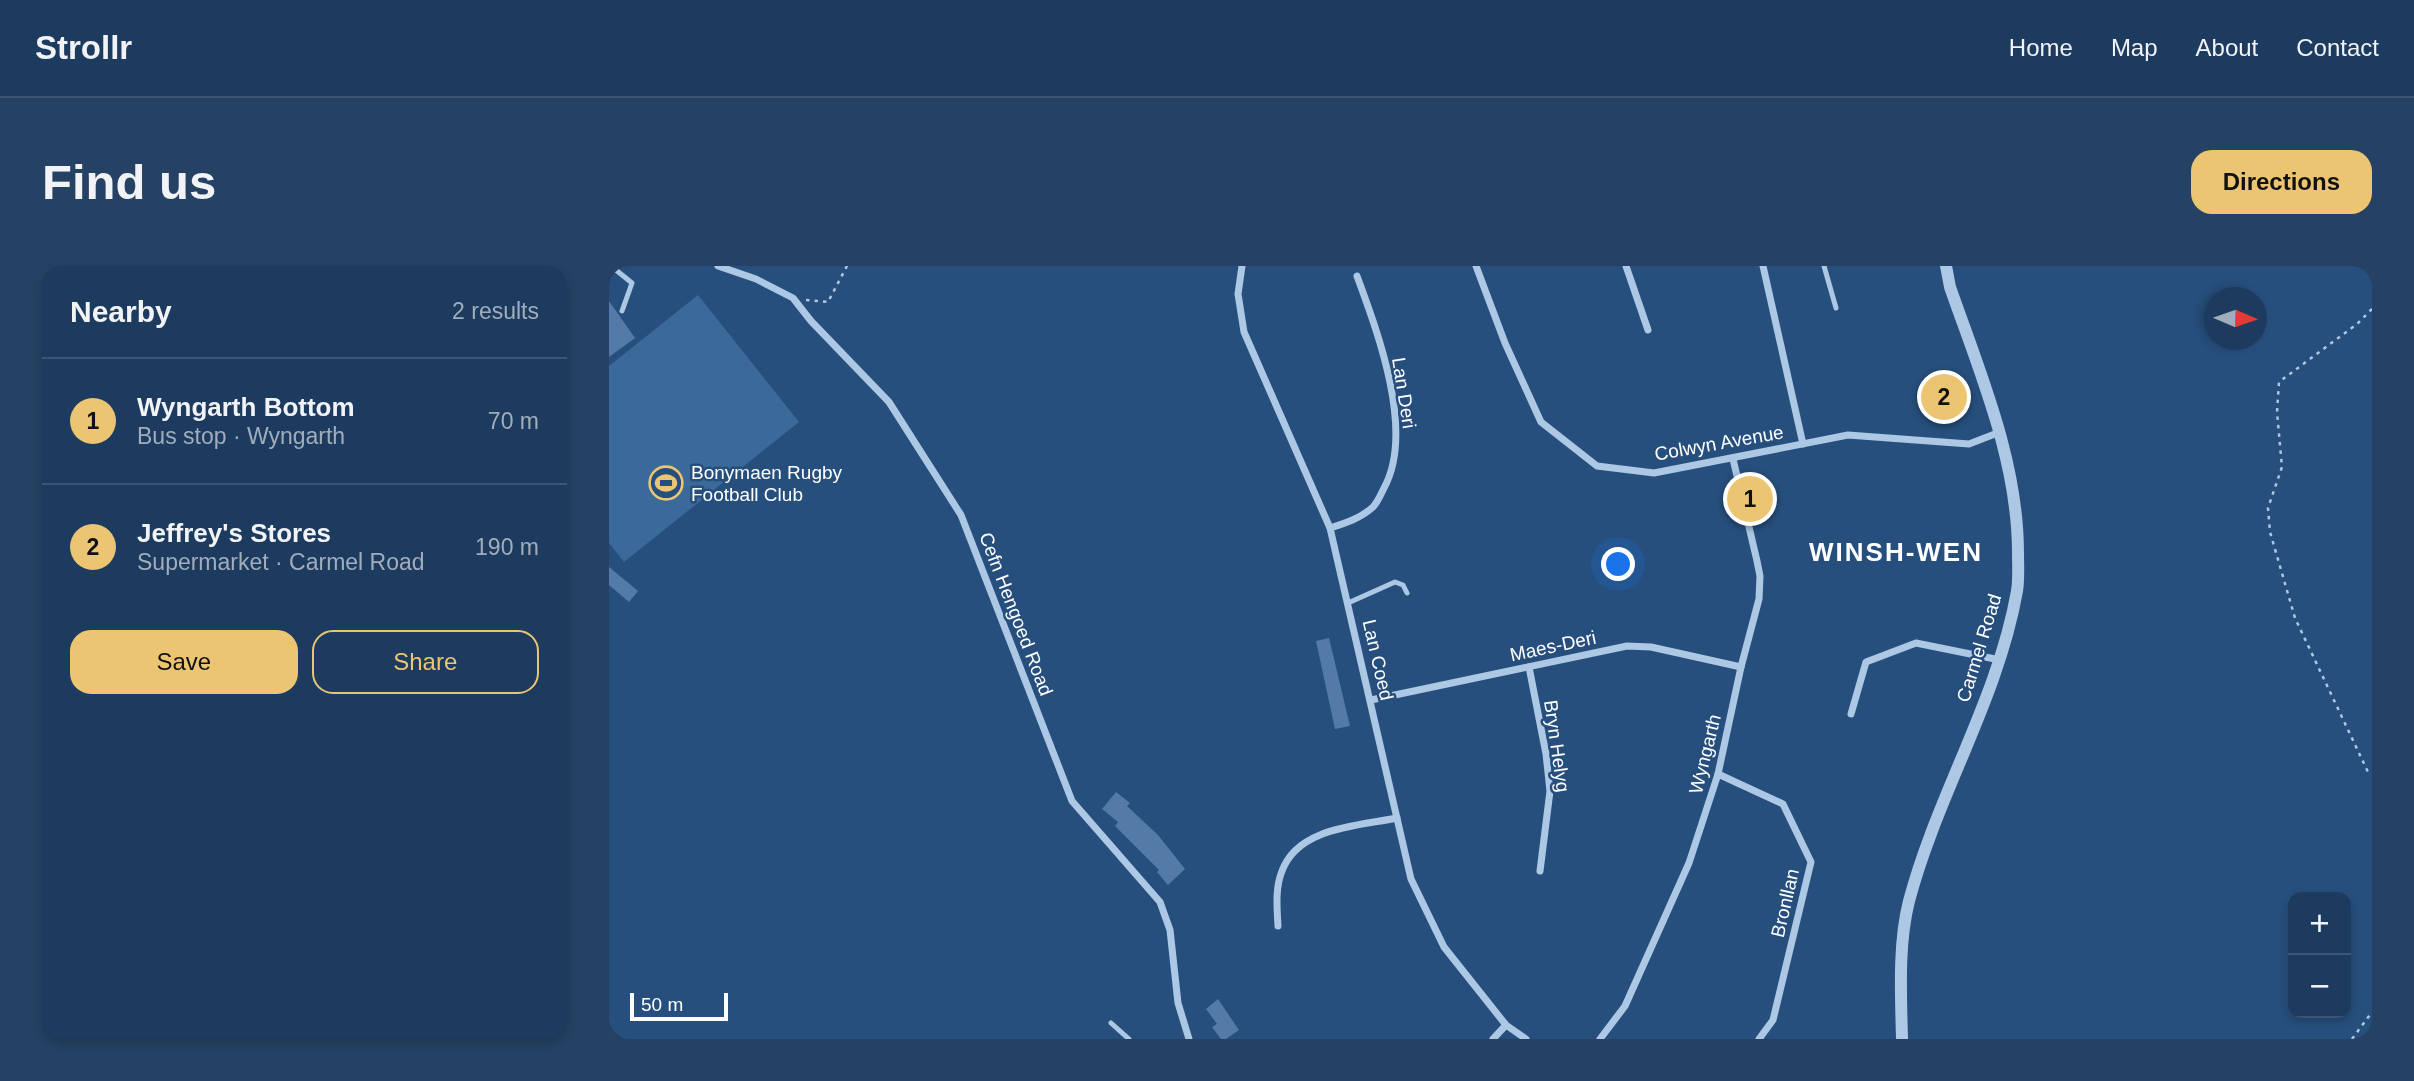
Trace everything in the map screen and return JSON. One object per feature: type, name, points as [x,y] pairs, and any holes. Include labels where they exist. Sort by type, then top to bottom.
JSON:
[{"type":"street","name":"Cefn Hengoed Road","points":[[718,266],[756,279],[793,298],[811,321],[889,402],[961,514],[1072,802],[1160,902],[1170,930],[1178,1003],[1189,1039]]},
{"type":"street","name":"Lan Coed","points":[[1242,266],[1238,295],[1244,332],[1330,528],[1411,879],[1444,947],[1506,1025],[1526,1039]]},
{"type":"street","name":"Colwyn Avenue","points":[[1476,266],[1505,343],[1541,422],[1597,466],[1654,473],[1848,435],[1969,444],[2000,432]]},
{"type":"street","points":[[1626,266],[1648,330]]},
{"type":"street","points":[[1763,266],[1803,444]]},
{"type":"street","name":"Carmel Road","points":[[1902,1039],[1901,975],[1909,904],[1923,859],[2000,660],[2018,589],[2018,520],[2000,432],[1950,287],[1946,266]]},
{"type":"street","name":"Lan Deri","points":[[1330,528],[1353,521],[1374,505],[1387,482],[1395,458],[1397,424],[1387,374],[1375,325],[1357,276]]},
{"type":"street","name":"Wyngarth","points":[[1600,1039],[1625,1006],[1684,875],[1718,774],[1759,599],[1759,576],[1733,459]]},
{"type":"street","points":[[1851,713],[1866,662],[1916,643],[2000,660]]},
{"type":"street","name":"Maes-Deri","points":[[1371,700],[1626,646],[1651,647],[1741,667]]},
{"type":"street","name":"Bryn Helyg","points":[[1529,667],[1546,754],[1550,792],[1540,871]]},
{"type":"street","name":"Bronllan","points":[[1718,774],[1783,804],[1811,862],[1773,1020],[1759,1039]]},
{"type":"street","points":[[1277,926],[1277,891],[1282,870],[1292,853],[1305,842],[1325,832],[1397,818]]},
{"type":"street","points":[[1493,1039],[1506,1025]]},
{"type":"lane","points":[[611,266],[632,283],[622,310]]},
{"type":"lane","points":[[1824,266],[1836,308]]},
{"type":"lane","points":[[1348,603],[1395,582],[1403,585],[1408,593]]},
{"type":"lane","points":[[1111,1023],[1129,1039]]},
{"type":"path","points":[[793,298],[828,302],[847,266]]},
{"type":"path","points":[[2372,309],[2357,324],[2279,382],[2277,412],[2282,467],[2268,508],[2270,532],[2295,618],[2350,736],[2368,772],[2372,774]]},
{"type":"path","points":[[2352,1039],[2372,1012]]},
{"type":"shaded area","name":"Bonymaen Rugby Football Club","points":[[698,295],[799,422],[624,562],[609,543],[609,366]]},
{"type":"building","points":[[609,301],[635,338],[609,357]]},
{"type":"building","points":[[609,567],[638,591],[629,602],[609,585]]},
{"type":"building","points":[[1329,638],[1350,726],[1335,729],[1316,641]]},
{"type":"building","points":[[1116,792],[1130,803],[1127,806],[1158,835],[1185,869],[1168,885],[1157,872],[1159,870],[1115,826],[1118,822],[1102,809]]},
{"type":"building","points":[[1218,999],[1239,1030],[1226,1039],[1221,1039],[1212,1027],[1217,1024],[1206,1009]]},
{"type":"place","name":"Jeffrey's Stores","points":[[1944,397]]},
{"type":"place","name":"Bonymaen Rugby Football Club","points":[[666,483]]},
{"type":"place","name":"Wyngarth Bottom","points":[[1750,499]]},
{"type":"district","name":"WINSH-WEN","points":[[1896,552]]}]
